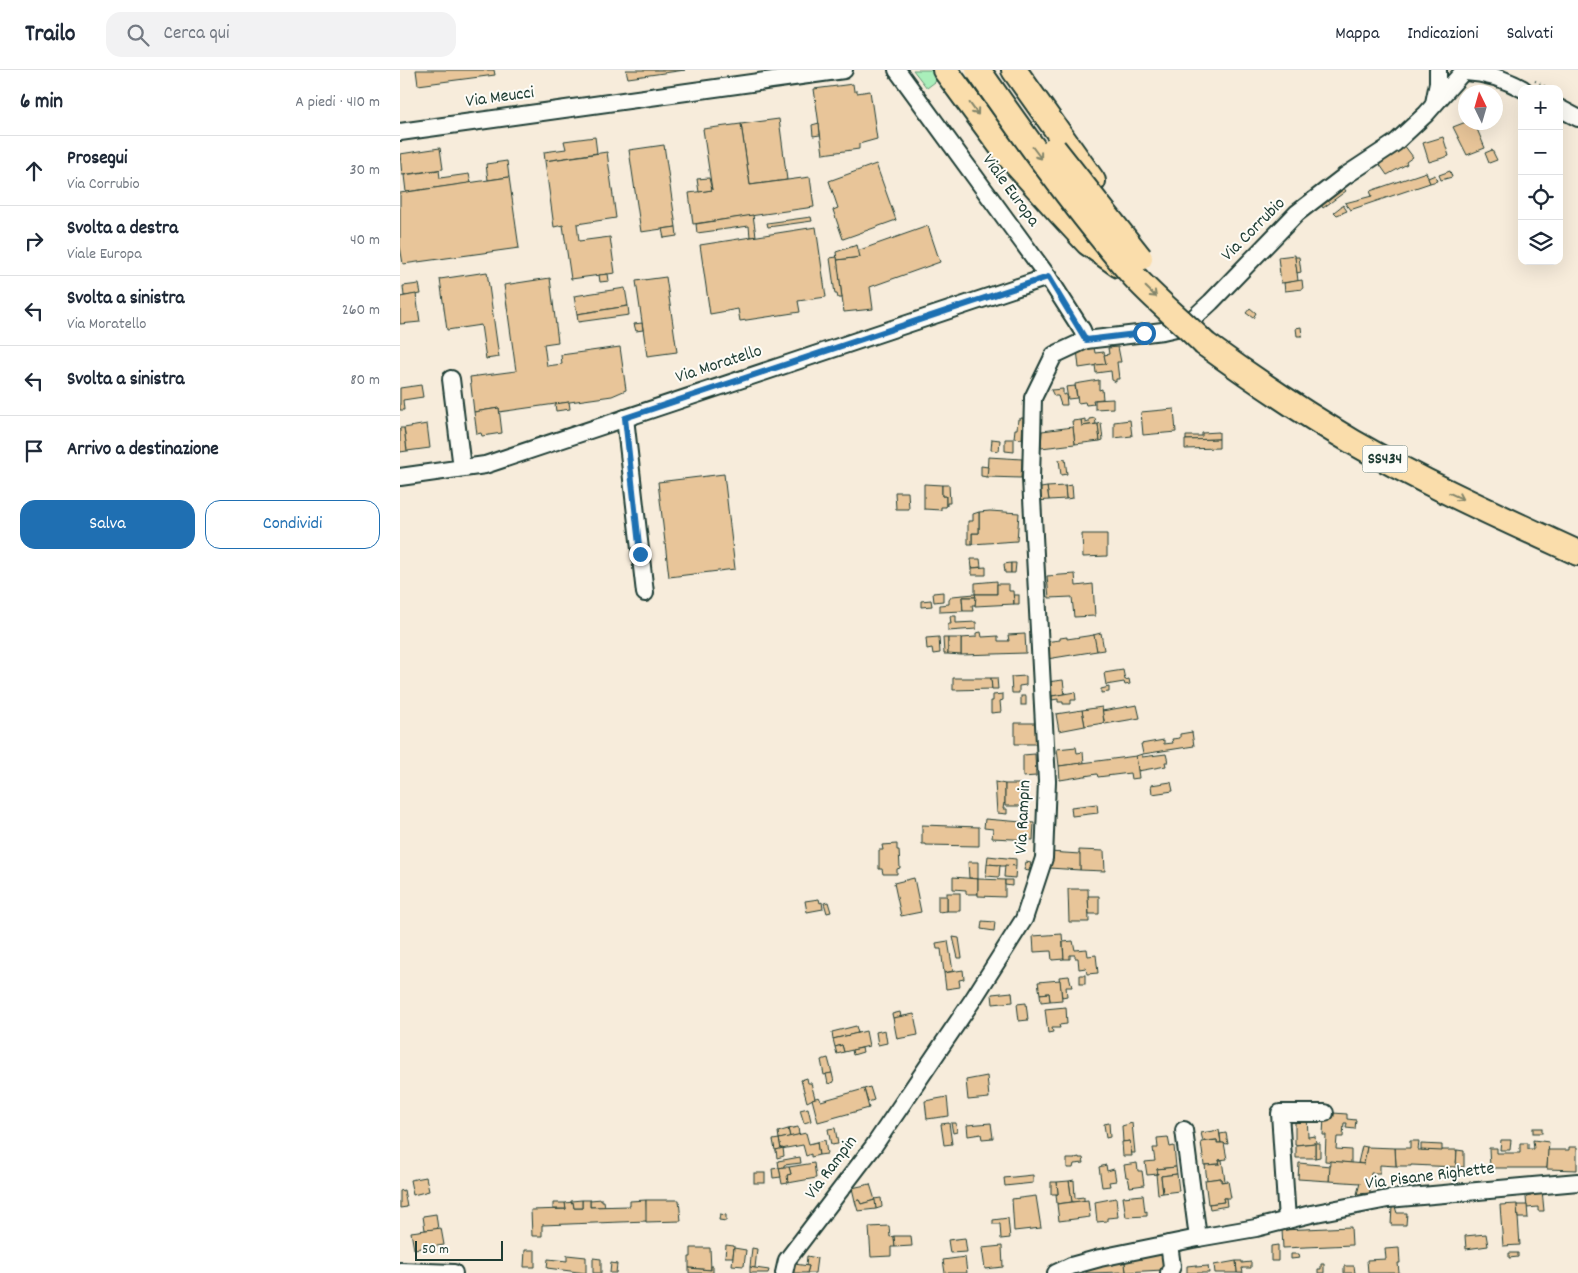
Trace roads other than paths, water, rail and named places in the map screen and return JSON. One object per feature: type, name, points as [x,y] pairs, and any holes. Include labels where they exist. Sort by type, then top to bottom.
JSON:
[{"type":"highway","points":[[945,70],[1006,153],[1060,214],[1088,242],[1132,274]]},
{"type":"highway","name":"SS434","points":[[978,70],[1081,212],[1132,274],[1210,338],[1300,410],[1355,443],[1449,493],[1578,553]]},
{"type":"highway","name":"SS434","points":[[997,70],[1030,118],[1110,221],[1143,262],[1210,338],[1260,366],[1306,397],[1382,442],[1578,536]]},
{"type":"highway","points":[[1014,70],[1100,192],[1110,221]]},
{"type":"street","name":"Via Meucci","points":[[400,132],[844,70]]},
{"type":"street","name":"Viale Europa","points":[[896,70],[1048,277],[1086,340]]},
{"type":"street","points":[[1433,105],[1438,83],[1438,70]]},
{"type":"street","points":[[1444,70],[1452,74],[1476,72],[1502,75],[1518,86]]},
{"type":"street","name":"Via Corrubio","points":[[1086,340],[1163,331],[1184,326],[1211,302],[1297,213],[1345,176],[1395,143],[1426,114],[1465,72]]},
{"type":"street","points":[[1563,110],[1578,118]]},
{"type":"street","name":"Via Moratello","points":[[400,477],[485,465],[1048,277]]},
{"type":"street","name":"Via Rampin","points":[[784,1273],[787,1260],[874,1147],[972,1001],[1024,919],[1044,858],[1047,780],[1031,479],[1033,398],[1054,355],[1086,340]]},
{"type":"street","points":[[451,379],[462,468]]},
{"type":"street","points":[[625,418],[645,593]]},
{"type":"street","points":[[1287,1220],[1280,1113],[1325,1113]]},
{"type":"street","points":[[1184,1130],[1198,1238]]},
{"type":"street","name":"Via Pisane Righette","points":[[1056,1273],[1071,1266],[1100,1258],[1256,1228],[1388,1199],[1578,1182]]},
{"type":"street","points":[[1169,1244],[1172,1266],[1169,1273]]},
{"type":"street","points":[[400,1271],[454,1273]]}]
